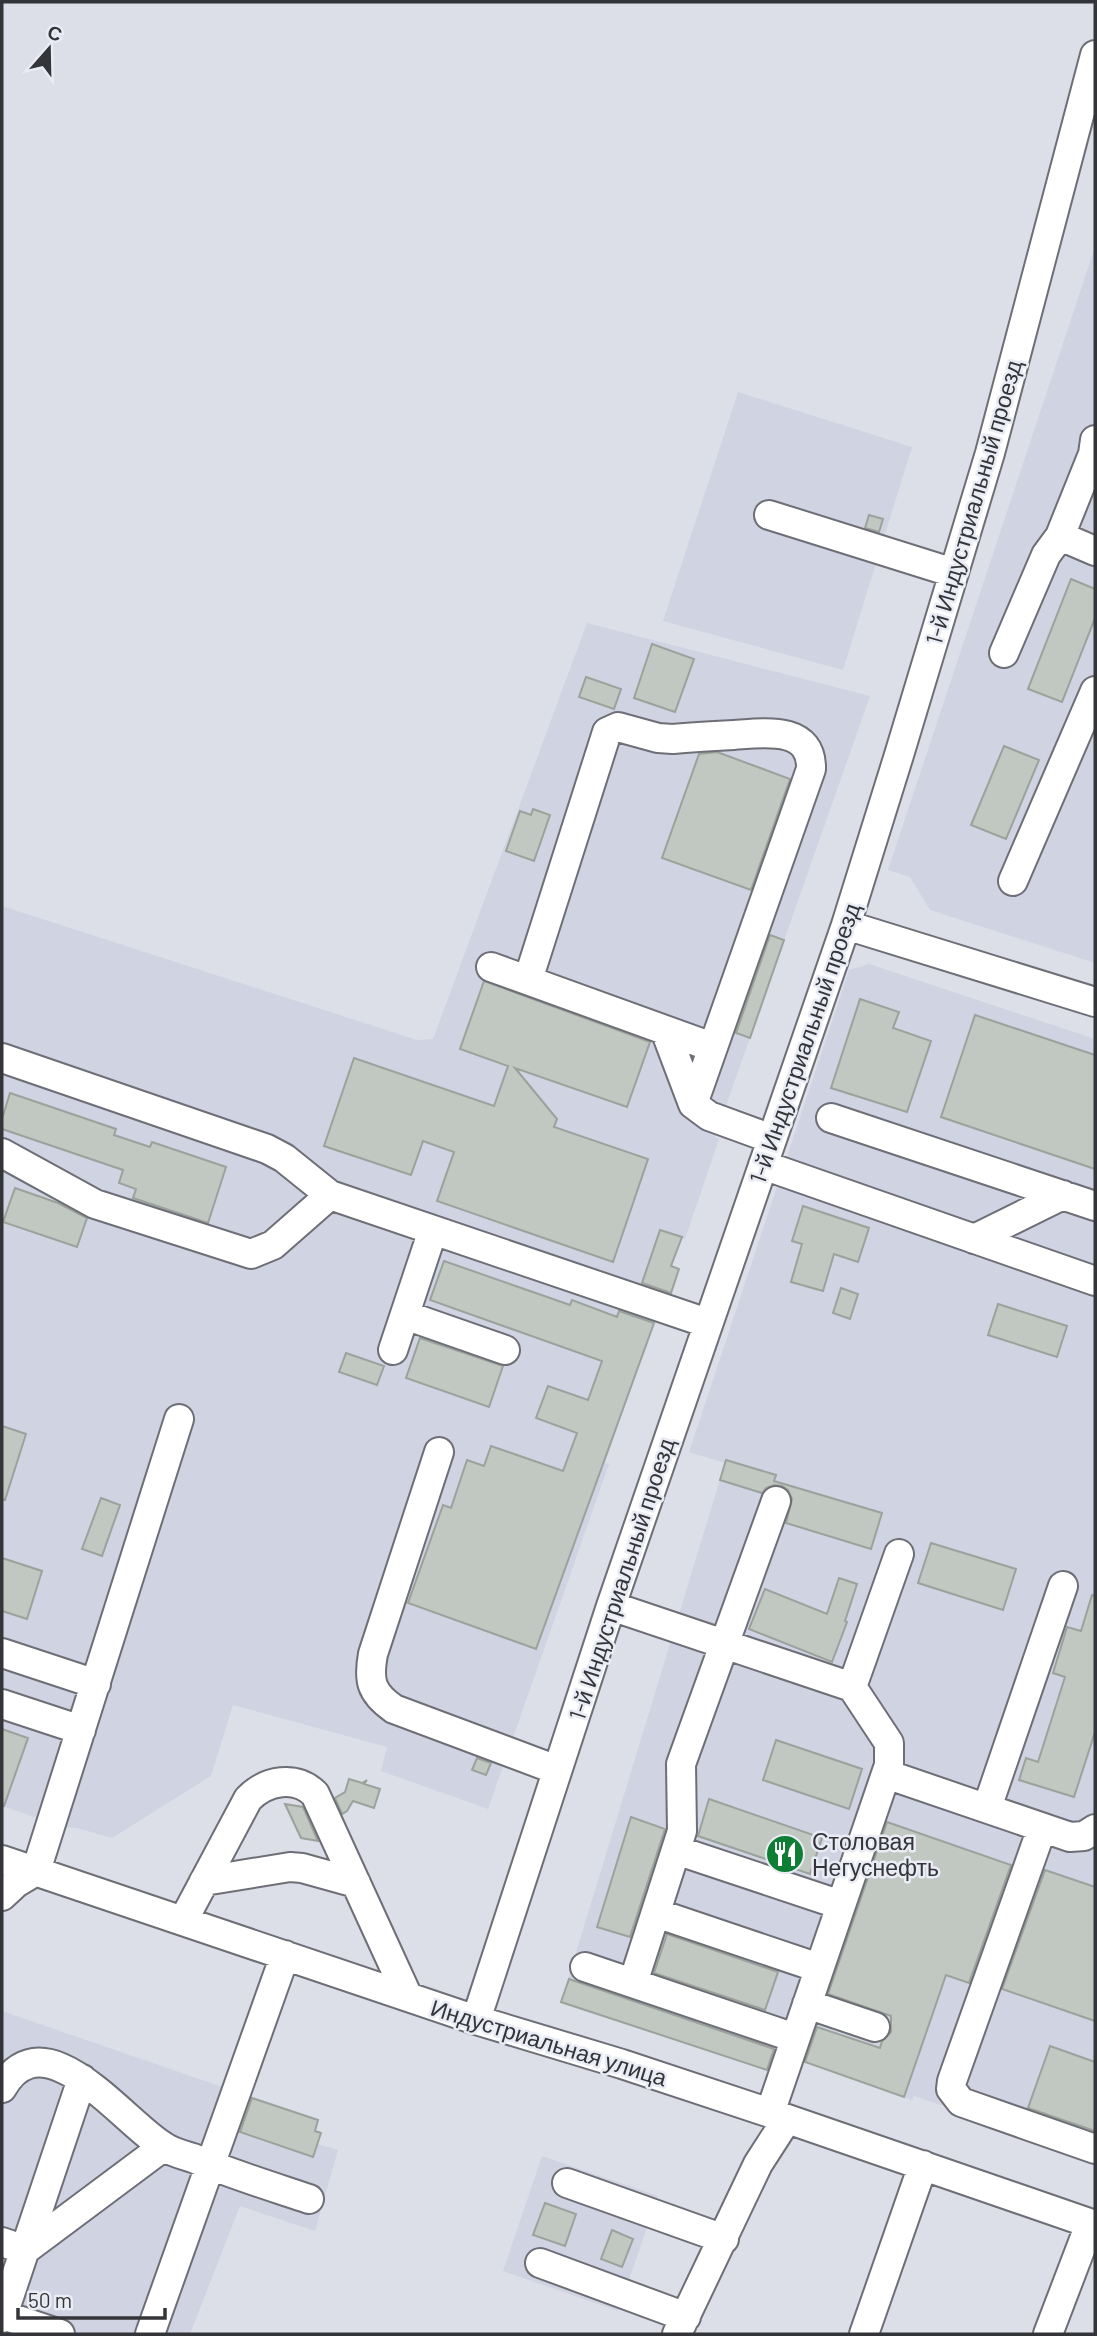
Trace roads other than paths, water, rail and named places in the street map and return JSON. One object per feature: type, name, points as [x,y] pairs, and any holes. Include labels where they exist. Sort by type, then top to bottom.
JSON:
[{"type":"street","name":"1-й Индустриальный проезд","points":[[476,2020],[611,1606],[846,925],[990,453],[1095,55]]},
{"type":"street","points":[[1004,653],[1046,555],[1060,536],[1093,454],[1095,440]]},
{"type":"street","points":[[769,515],[954,573]]},
{"type":"street","points":[[1060,536],[1095,551]]},
{"type":"street","points":[[1013,881],[1095,691]]},
{"type":"street","points":[[528,980],[607,732],[618,727],[658,738],[771,732],[798,740],[811,759],[811,769],[693,1104]]},
{"type":"street","points":[[846,925],[1095,1002]]},
{"type":"street","points":[[491,967],[712,1047]]},
{"type":"street","points":[[665,1030],[693,1104],[767,1152],[974,1239],[1095,1281]]},
{"type":"street","points":[[2,1058],[267,1149],[284,1158],[330,1195],[707,1323]]},
{"type":"street","points":[[831,1118],[1095,1206]]},
{"type":"street","points":[[2,1153],[95,1204],[251,1254],[273,1245],[330,1195]]},
{"type":"street","points":[[974,1239],[1063,1195]]},
{"type":"street","points":[[393,1350],[433,1230]]},
{"type":"street","points":[[405,1315],[505,1350]]},
{"type":"street","points":[[2,1896],[8,1888],[36,1871],[179,1419]]},
{"type":"street","points":[[439,1452],[373,1654],[370,1670],[372,1686],[379,1698],[394,1709],[557,1770]]},
{"type":"street","points":[[633,1983],[676,1850],[682,1821],[679,1775],[681,1764],[776,1501]]},
{"type":"street","points":[[852,1687],[899,1554]]},
{"type":"street","points":[[987,1808],[1063,1586]]},
{"type":"street","points":[[540,2263],[682,2325],[779,2116],[796,2038],[891,1753],[889,1743],[852,1687],[611,1606]]},
{"type":"street","points":[[2,1653],[96,1684]]},
{"type":"street","points":[[2,1704],[81,1730]]},
{"type":"street","points":[[886,1774],[1070,1837],[1084,1836],[1095,1829]]},
{"type":"street","points":[[183,1921],[248,1799],[265,1786],[288,1781],[307,1786],[315,1794],[408,1997]]},
{"type":"street","points":[[1042,1828],[951,2089],[961,2102],[1095,2149]]},
{"type":"street","points":[[676,1850],[841,1905]]},
{"type":"street","name":"Индустриальная улица","points":[[2,1860],[476,2020],[622,2064],[779,2116],[1093,2225]]},
{"type":"street","points":[[204,1881],[290,1867],[356,1883]]},
{"type":"street","points":[[656,1913],[819,1968]]},
{"type":"street","points":[[150,2334],[285,1955]]},
{"type":"street","points":[[585,1967],[796,2038]]},
{"type":"street","points":[[807,2004],[875,2027]]},
{"type":"street","points":[[2,2088],[14,2072],[25,2066],[50,2064],[82,2079],[163,2147],[309,2199]]},
{"type":"street","points":[[60,2334],[2,2317],[13,2246],[82,2079]]},
{"type":"street","points":[[13,2246],[163,2147]]},
{"type":"street","points":[[864,2334],[923,2165]]},
{"type":"street","points":[[567,2183],[724,2239]]},
{"type":"street","points":[[1048,2334],[1093,2225]]},
{"type":"place","name":"Столовая Негуснефть","points":[[785,1854]]}]
